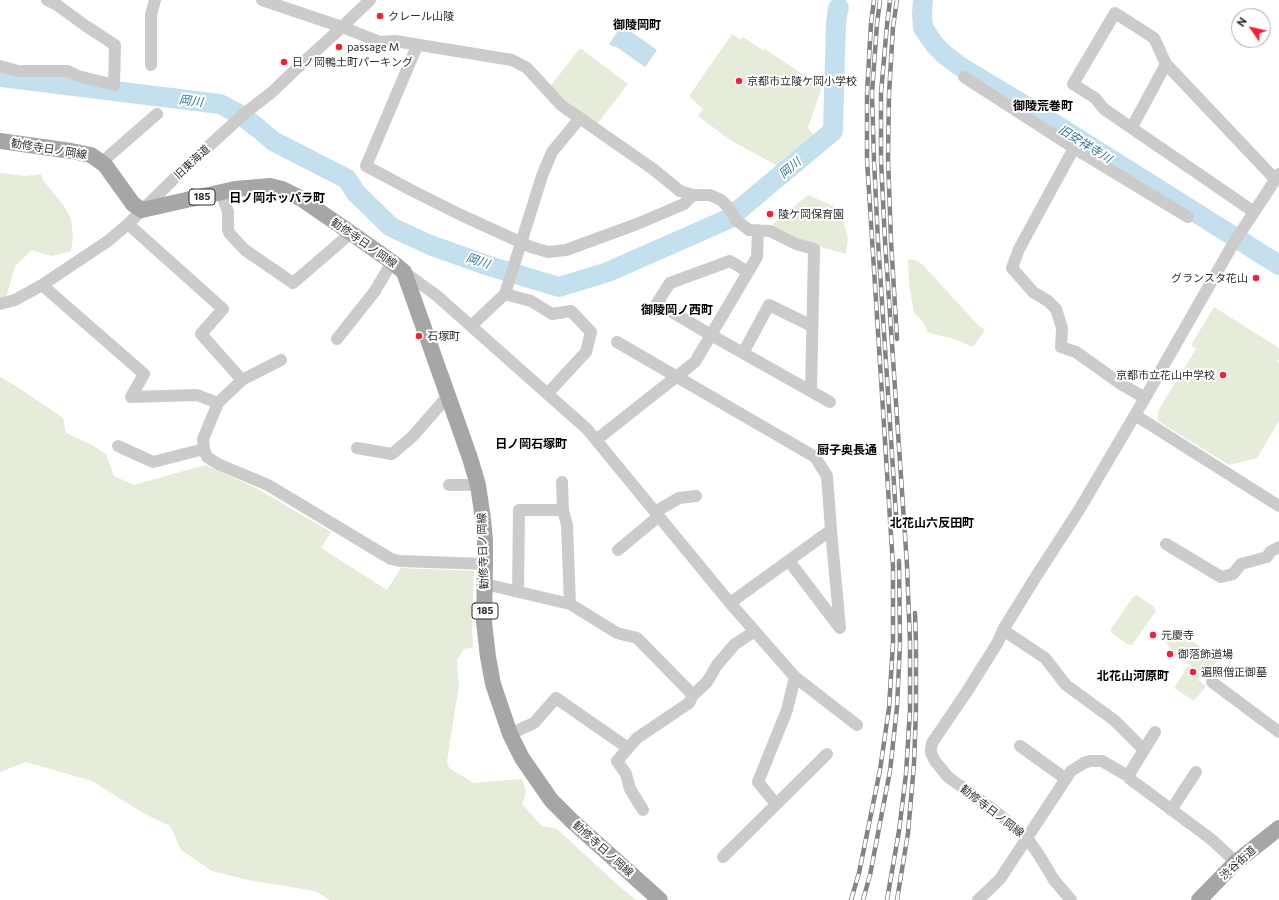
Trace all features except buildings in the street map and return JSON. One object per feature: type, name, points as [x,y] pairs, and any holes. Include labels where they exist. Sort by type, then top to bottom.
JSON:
[{"type":"main road","name":"勧修寺日ノ岡線","points":[[0,141],[88,154],[102,162],[133,204],[142,210],[221,192],[252,187],[270,186],[282,188],[300,198],[398,267],[470,458],[478,485],[483,518],[485,564],[484,622],[488,657],[493,684],[510,734],[522,758],[551,800],[572,821],[660,900]]},
{"type":"main road","name":"渋谷街道","points":[[1199,900],[1236,862],[1279,828]]},
{"type":"street","points":[[0,66],[18,71],[68,71],[78,76],[114,85],[115,45],[57,5],[47,0]]},
{"type":"street","points":[[151,65],[151,15],[155,0]]},
{"type":"street","points":[[262,0],[342,27],[380,42],[395,42],[512,60],[527,68],[561,105],[653,169],[680,191],[692,196],[710,195],[722,200],[736,220],[748,230],[770,231],[796,244],[814,249],[811,391]]},
{"type":"street","name":"旧東海道","points":[[0,304],[14,300],[42,285],[108,241],[128,224],[187,166],[241,117],[271,93],[370,0]]},
{"type":"street","points":[[1144,750],[1114,720],[1066,685],[1045,658],[1003,630],[1079,510],[1233,244],[1242,231],[1277,176],[1166,64],[1154,38],[1115,13],[1073,84],[1095,98],[1104,109],[1254,212]]},
{"type":"street","points":[[417,46],[366,166],[461,215],[521,241],[531,247],[548,252],[566,250],[637,224],[684,204],[692,196]]},
{"type":"street","points":[[1132,128],[1166,64]]},
{"type":"street","points":[[964,77],[1074,148],[1188,217]]},
{"type":"street","points":[[102,162],[157,114]]},
{"type":"street","points":[[472,326],[505,294],[542,176],[552,152],[580,118]]},
{"type":"street","points":[[1074,148],[1019,249],[1012,268],[1033,292],[1056,308],[1062,328],[1061,347],[1076,352],[1121,384],[1145,398]]},
{"type":"street","points":[[221,192],[228,212],[228,230],[230,234],[245,250],[293,283],[351,233]]},
{"type":"street","points":[[128,224],[223,309],[201,334],[242,380]]},
{"type":"street","points":[[596,440],[695,362],[756,257],[758,230]]},
{"type":"street","points":[[748,272],[730,261],[670,283],[658,303],[742,353],[830,402]]},
{"type":"street","points":[[338,339],[375,291],[398,267]]},
{"type":"street","name":"勧修寺日ノ岡線","points":[[398,267],[436,295],[586,428],[730,603],[795,677],[857,725]]},
{"type":"street","points":[[42,285],[144,374],[131,397],[197,395],[218,403]]},
{"type":"street","points":[[505,294],[531,301],[552,314],[571,311],[591,332],[586,352],[548,393]]},
{"type":"street","points":[[742,353],[769,305],[812,326]]},
{"type":"street","points":[[617,342],[815,457],[827,476],[840,628],[789,560]]},
{"type":"street","points":[[282,360],[242,380],[218,403],[203,439],[207,457],[218,464],[268,484],[391,559],[400,561],[485,564]]},
{"type":"street","points":[[357,448],[392,454],[413,436],[447,397]]},
{"type":"street","points":[[1135,415],[1279,506]]},
{"type":"street","points":[[118,446],[153,462],[204,449]]},
{"type":"street","points":[[562,482],[563,510],[567,526],[570,604]]},
{"type":"street","points":[[449,485],[478,485]]},
{"type":"street","points":[[618,550],[657,514],[679,498],[696,496]]},
{"type":"street","points":[[518,592],[519,510],[563,510]]},
{"type":"street","points":[[730,603],[831,530]]},
{"type":"street","points":[[1166,544],[1221,577],[1233,574],[1241,564],[1267,557],[1270,552],[1279,547]]},
{"type":"street","points":[[485,584],[570,604],[617,633],[637,638],[693,695]]},
{"type":"street","name":"勧修寺日ノ岡線","points":[[1003,630],[998,642],[966,693],[932,743],[931,750],[937,765],[948,777],[995,811],[1027,838],[1039,854],[1054,880],[1071,900]]},
{"type":"street","points":[[643,810],[630,789],[626,774],[617,761],[637,738],[689,703],[693,695],[707,682],[717,665],[735,644],[755,631]]},
{"type":"street","points":[[776,804],[758,782],[787,710],[795,677]]},
{"type":"street","points":[[1212,682],[1279,732]]},
{"type":"street","points":[[510,734],[534,723],[556,698],[628,748]]},
{"type":"street","points":[[1128,776],[1155,732]]},
{"type":"street","points":[[1020,746],[1066,779]]},
{"type":"street","points":[[723,857],[827,754]]},
{"type":"street","points":[[978,900],[1000,879],[1072,771],[1084,763],[1096,760],[1108,764],[1128,776],[1130,780],[1211,839],[1236,862]]},
{"type":"street","points":[[1172,810],[1196,772]]},
{"type":"green space","points":[[732,34],[741,40],[743,37],[764,51],[765,49],[822,87],[808,128],[814,135],[778,166],[730,140],[698,116],[703,109],[689,96]]},
{"type":"green space","points":[[580,48],[628,84],[597,124],[549,88]]},
{"type":"green space","points":[[0,173],[26,176],[41,174],[43,180],[64,206],[71,219],[73,238],[71,251],[51,256],[32,250],[15,266],[6,298],[0,299]]},
{"type":"green space","points":[[808,195],[840,209],[848,238],[846,254],[795,240],[772,228],[773,224]]},
{"type":"green space","points":[[908,259],[915,260],[922,264],[978,325],[985,330],[973,347],[952,338],[927,332],[924,323],[914,313],[909,284]]},
{"type":"green space","name":"京都市立花山中学校","points":[[1214,307],[1279,348],[1279,359],[1277,362],[1279,363],[1279,421],[1257,458],[1229,465],[1158,421],[1158,411],[1196,349],[1191,345]]},
{"type":"green space","points":[[0,377],[63,418],[66,433],[92,445],[106,454],[114,476],[134,485],[205,465],[256,488],[331,532],[321,548],[387,590],[401,568],[474,571],[472,625],[473,647],[464,649],[457,660],[459,685],[447,761],[449,768],[474,783],[522,779],[526,792],[522,804],[542,826],[557,829],[636,900],[330,900],[315,891],[248,880],[212,871],[181,850],[170,826],[143,813],[92,781],[26,762],[0,772]]},
{"type":"green space","points":[[1137,595],[1154,607],[1156,611],[1132,645],[1129,645],[1111,633],[1111,629],[1133,597]]},
{"type":"green space","points":[[1173,628],[1218,659],[1209,672],[1205,670],[1202,674],[1171,651],[1164,640]]},
{"type":"green space","points":[[1188,666],[1201,675],[1198,680],[1206,686],[1194,701],[1174,688]]},
{"type":"water","points":[[622,25],[657,50],[645,67],[615,46],[614,47],[609,44]]},
{"type":"waterway","name":"旧安祥寺川","points":[[923,0],[923,28],[935,45],[961,67],[1031,109],[1279,265]]},
{"type":"waterway","name":"岡川","points":[[0,77],[220,104],[241,115],[273,141],[347,179],[356,193],[391,227],[430,245],[489,266],[559,287],[608,272],[728,219],[833,131],[836,23],[839,8]]},
{"type":"railway","points":[[851,900],[859,873],[880,770],[889,708],[893,643],[893,566],[867,160],[867,93],[874,0]]},
{"type":"railway","points":[[880,0],[872,93],[874,160],[896,515]]},
{"type":"railway","points":[[887,900],[899,831],[906,774],[910,710],[910,643],[907,565],[881,160],[881,93],[890,0]]},
{"type":"railway","points":[[897,0],[893,27],[889,94],[888,159],[897,339]]},
{"type":"railway","points":[[863,900],[870,875],[890,771],[897,707],[900,644],[899,561]]},
{"type":"railway","points":[[897,900],[908,833],[914,764],[916,710],[915,613]]},
{"type":"place","name":"クレール山陵","points":[[380,16]]},
{"type":"place","name":"passage M","points":[[339,47]]},
{"type":"place","name":"日ノ岡鴨土町パーキング","points":[[284,62]]},
{"type":"place","name":"京都市立陵ケ岡小学校","points":[[739,81]]},
{"type":"place","name":"陵ケ岡保育園","points":[[770,214]]},
{"type":"place","name":"グランスタ花山","points":[[1256,278]]},
{"type":"place","name":"石塚町","points":[[419,336]]},
{"type":"place","name":"京都市立花山中学校","points":[[1223,375]]},
{"type":"place","name":"元慶寺","points":[[1153,635]]},
{"type":"place","name":"御落飾道場","points":[[1170,654]]},
{"type":"place","name":"遍照僧正御墓","points":[[1193,672]]},
{"type":"district","name":"御陵岡町","points":[[637,25]]},
{"type":"district","name":"御陵荒巻町","points":[[1043,106]]},
{"type":"district","name":"日ノ岡ホッパラ町","points":[[277,198]]},
{"type":"district","name":"御陵岡ノ西町","points":[[677,310]]},
{"type":"district","name":"日ノ岡石塚町","points":[[531,444]]},
{"type":"district","name":"厨子奥長通","points":[[847,450]]},
{"type":"district","name":"北花山六反田町","points":[[932,523]]},
{"type":"district","name":"北花山河原町","points":[[1133,676]]}]
